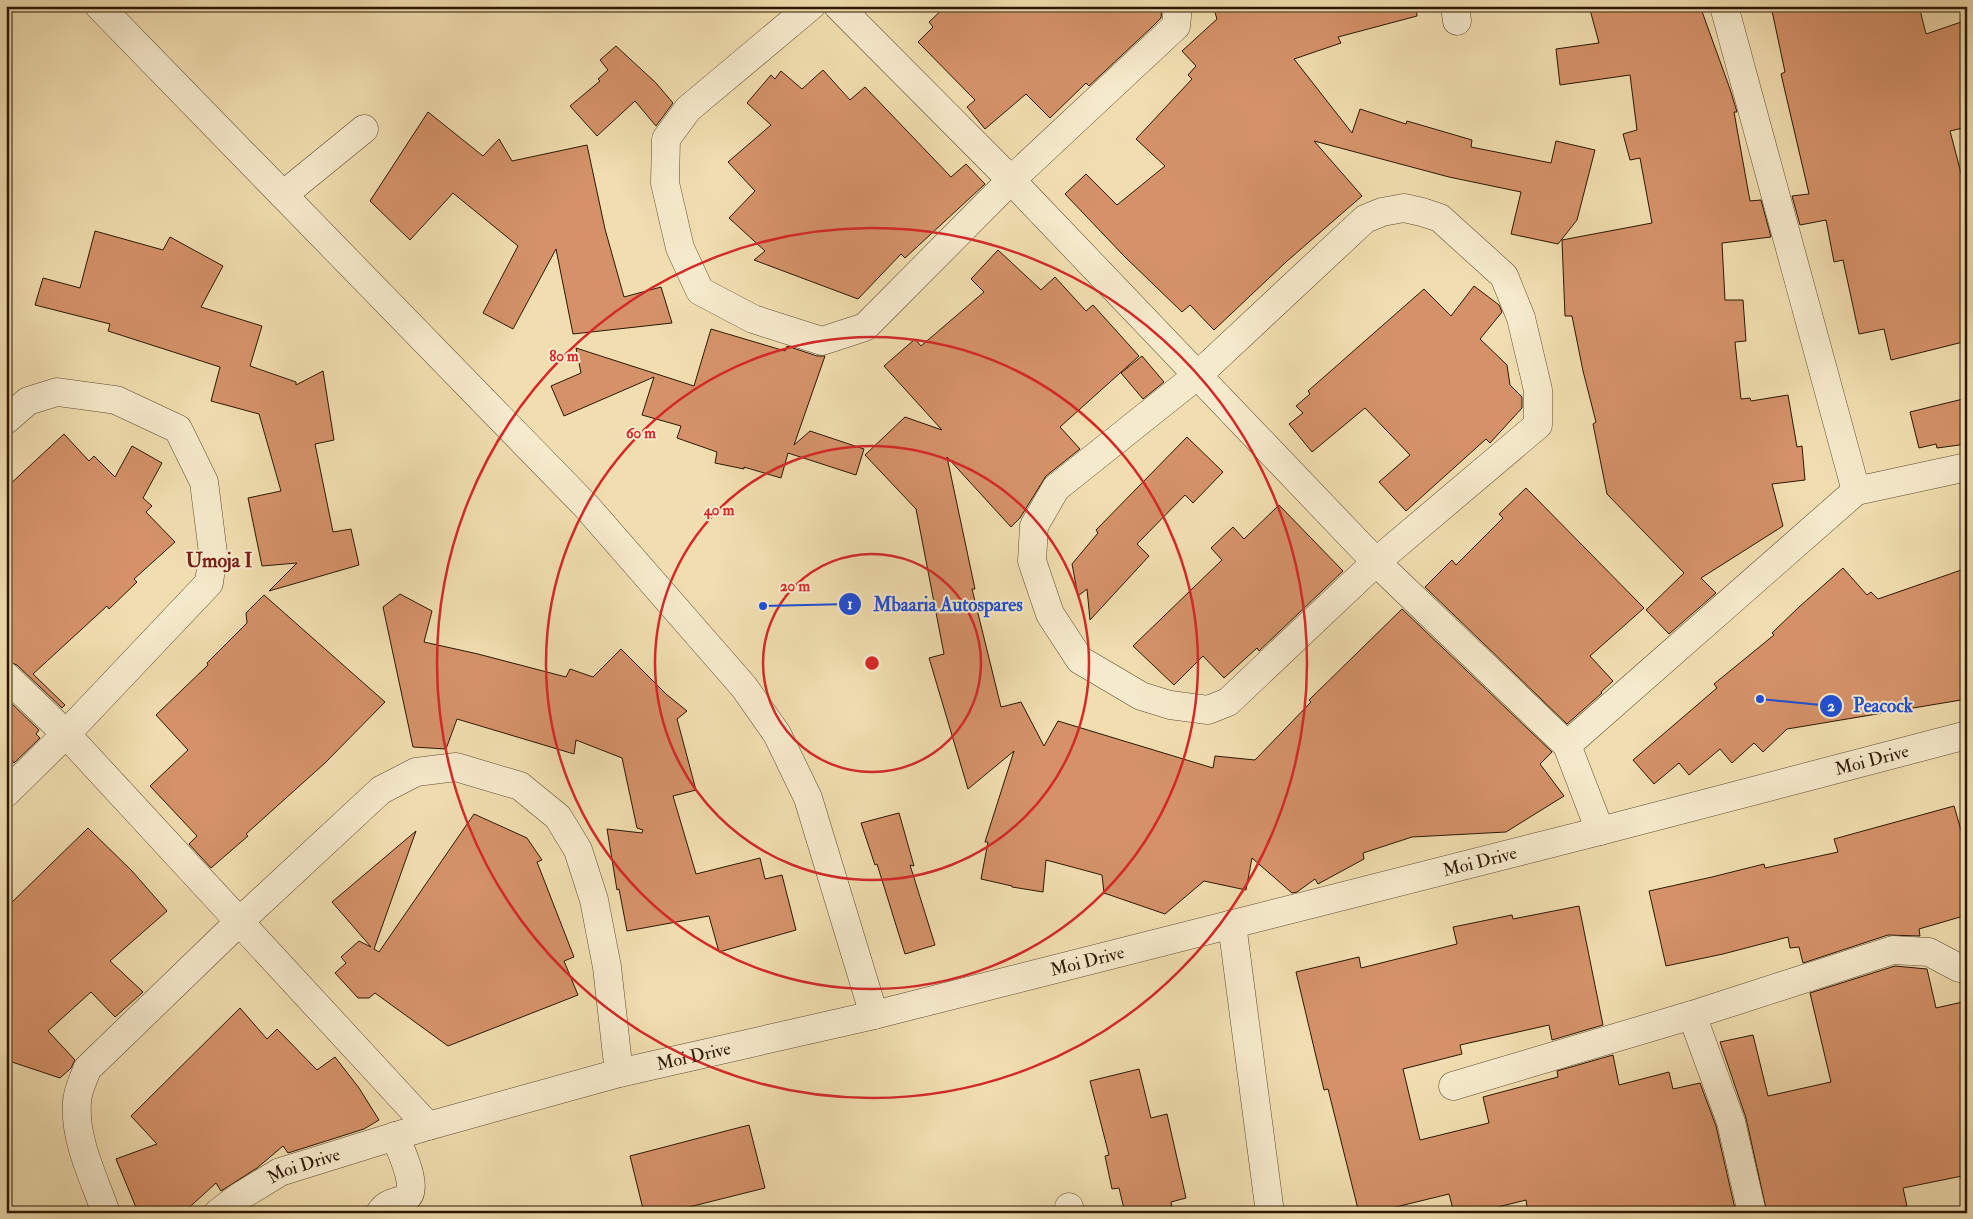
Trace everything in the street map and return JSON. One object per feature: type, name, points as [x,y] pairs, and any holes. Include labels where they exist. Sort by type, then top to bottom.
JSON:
[{"type":"street","points":[[99,6],[586,506],[744,687],[777,734],[808,798],[874,1014]]},
{"type":"street","points":[[811,6],[688,109],[666,139],[665,183],[680,248],[700,291],[753,319],[822,341],[865,327],[1011,180],[1176,26],[1178,6]]},
{"type":"street","points":[[838,6],[1011,180],[1376,562],[1567,746],[1600,831]]},
{"type":"street","points":[[1724,6],[1856,491]]},
{"type":"street","points":[[283,195],[364,129]]},
{"type":"street","points":[[1404,208],[1440,218],[1504,276],[1523,326],[1538,390],[1538,425],[1376,562],[1228,702],[1208,710],[1170,705],[1141,696],[1080,660],[1050,614],[1032,561],[1034,526],[1056,488],[1198,374],[1365,219],[1382,212],[1404,208]]},
{"type":"street","points":[[6,420],[28,401],[57,392],[116,400],[178,429],[204,482],[213,553],[209,583],[66,734],[6,793]]},
{"type":"street","points":[[1567,746],[1856,491],[1967,467]]},
{"type":"street","points":[[6,676],[66,734],[428,1126]]},
{"type":"street","name":"Moi Drive","points":[[218,1213],[239,1197],[280,1172],[428,1126],[619,1073],[874,1014],[1600,831],[1967,735]]},
{"type":"street","points":[[106,1213],[86,1157],[78,1124],[76,1100],[87,1069],[381,790],[416,772],[456,767],[520,786],[558,817],[578,850],[594,900],[607,967],[619,1073]]},
{"type":"street","points":[[1232,924],[1270,1213]]},
{"type":"street","points":[[1453,1086],[1692,1014],[1892,950],[1929,952],[1959,968],[1967,965]]},
{"type":"street","points":[[1692,1014],[1730,1122],[1752,1213]]},
{"type":"street","points":[[380,1213],[386,1205],[407,1197],[412,1190],[412,1182],[395,1136]]},
{"type":"building","points":[[946,6],[1162,6],[1161,18],[1152,27],[1089,86],[1086,83],[1050,118],[1026,94],[985,129],[967,107],[975,100],[918,42],[933,27],[929,22]]},
{"type":"building","points":[[1213,6],[1416,6],[1417,16],[1338,37],[1341,43],[1294,59],[1352,133],[1360,109],[1406,124],[1407,121],[1472,140],[1471,147],[1551,163],[1556,141],[1595,150],[1577,220],[1558,244],[1511,234],[1521,192],[1449,177],[1314,141],[1362,196],[1286,262],[1214,330],[1190,305],[1182,312],[1125,257],[1065,194],[1086,174],[1117,205],[1165,166],[1136,139],[1192,79],[1188,75],[1196,66],[1182,51],[1217,19]]},
{"type":"building","points":[[1589,6],[1700,6],[1737,112],[1734,112],[1750,201],[1761,200],[1771,237],[1722,243],[1725,300],[1743,300],[1746,341],[1735,342],[1741,399],[1750,398],[1751,401],[1788,395],[1797,447],[1802,446],[1805,480],[1772,484],[1783,526],[1701,578],[1716,593],[1669,634],[1646,610],[1684,573],[1607,494],[1593,424],[1596,422],[1572,316],[1565,316],[1562,240],[1652,223],[1640,158],[1630,160],[1623,134],[1637,130],[1630,75],[1560,85],[1556,49],[1599,43]]},
{"type":"building","points":[[1771,6],[1919,6],[1926,34],[1967,20],[1967,127],[1950,131],[1967,196],[1967,341],[1891,360],[1884,329],[1859,334],[1843,260],[1834,262],[1826,220],[1800,225],[1792,196],[1809,194],[1781,74],[1785,72]]},
{"type":"building","points":[[616,46],[656,83],[673,103],[656,126],[635,101],[597,136],[570,106],[600,81],[598,79],[608,70],[600,60]]},
{"type":"building","points":[[823,70],[850,100],[865,87],[951,177],[966,164],[985,184],[905,258],[901,254],[858,299],[754,260],[765,251],[729,218],[755,191],[728,162],[771,125],[747,103],[771,75],[775,79],[781,71],[802,89]]},
{"type":"building","points":[[428,112],[483,156],[499,139],[512,161],[587,145],[605,229],[624,297],[661,287],[672,323],[573,334],[556,249],[513,329],[483,313],[518,246],[453,193],[410,240],[370,201]]},
{"type":"building","points":[[95,231],[163,250],[170,237],[223,266],[201,307],[262,326],[250,366],[296,382],[296,385],[323,371],[334,440],[315,444],[333,532],[351,529],[359,565],[269,591],[297,563],[262,566],[248,498],[281,491],[259,414],[211,401],[220,367],[108,331],[110,324],[35,305],[43,278],[80,288]]},
{"type":"building","points":[[998,250],[1041,290],[1055,277],[1086,311],[1093,305],[1139,356],[1060,427],[1080,449],[1046,476],[1020,518],[1011,527],[947,457],[975,589],[972,589],[1001,707],[1021,702],[1044,746],[1058,721],[1213,768],[1215,756],[1255,760],[1311,702],[1309,700],[1402,609],[1552,752],[1540,764],[1564,796],[1506,832],[1412,837],[1363,853],[1364,859],[1318,884],[1315,879],[1297,892],[1292,893],[1252,858],[1246,890],[1204,881],[1165,914],[1104,893],[1102,875],[1046,860],[1043,892],[981,879],[988,842],[985,842],[1014,751],[968,789],[929,658],[944,654],[916,509],[865,455],[905,417],[942,430],[884,366],[915,339],[921,346],[984,292],[971,279]]},
{"type":"building","points":[[1474,286],[1499,305],[1502,312],[1480,339],[1507,365],[1510,385],[1522,397],[1522,408],[1490,443],[1486,439],[1406,511],[1379,482],[1410,455],[1365,408],[1312,452],[1289,424],[1303,413],[1296,406],[1310,394],[1308,391],[1424,289],[1451,316]]},
{"type":"building","points":[[711,329],[785,351],[787,346],[817,356],[825,356],[794,445],[810,431],[864,449],[856,475],[788,453],[781,478],[744,467],[744,469],[715,463],[717,452],[677,438],[681,426],[642,415],[654,377],[564,416],[551,386],[581,373],[576,348],[694,386]]},
{"type":"building","points":[[1142,356],[1164,382],[1143,399],[1121,373]]},
{"type":"building","points":[[1967,398],[1967,444],[1937,448],[1936,444],[1919,448],[1910,412]]},
{"type":"building","points":[[64,434],[89,461],[94,456],[115,477],[132,446],[162,463],[143,498],[152,506],[146,512],[175,542],[134,579],[137,582],[109,609],[107,606],[33,674],[65,705],[62,708],[17,665],[6,661],[6,488]]},
{"type":"building","points":[[1187,437],[1223,472],[1193,503],[1185,495],[1137,544],[1149,556],[1090,620],[1087,589],[1078,596],[1072,564],[1098,533],[1096,530]]},
{"type":"building","points":[[1526,488],[1644,608],[1590,656],[1613,681],[1567,724],[1425,587],[1452,560],[1456,565],[1503,518],[1499,514]]},
{"type":"building","points":[[1279,505],[1343,571],[1259,651],[1257,648],[1224,678],[1203,656],[1174,685],[1133,646],[1222,560],[1211,548],[1233,527],[1244,539]]},
{"type":"building","points":[[1843,568],[1867,595],[1871,592],[1878,599],[1967,568],[1967,699],[1787,729],[1763,752],[1754,743],[1732,763],[1720,749],[1689,775],[1679,763],[1654,784],[1633,760],[1717,688],[1714,684],[1774,635],[1772,633]]},
{"type":"building","points":[[400,594],[432,611],[424,642],[566,677],[570,669],[593,677],[621,649],[666,694],[687,711],[677,719],[696,790],[673,796],[696,874],[760,858],[765,879],[782,875],[796,930],[719,952],[709,916],[627,931],[619,889],[617,890],[607,829],[642,833],[643,830],[637,828],[622,758],[576,740],[574,754],[457,719],[446,749],[413,747],[383,607]]},
{"type":"building","points":[[264,595],[385,702],[325,763],[246,834],[248,836],[211,868],[189,844],[197,836],[150,786],[188,750],[156,715],[208,665],[207,663],[247,623],[246,613]]},
{"type":"building","points":[[6,698],[39,730],[36,734],[40,738],[14,763],[11,759],[6,763]]},
{"type":"building","points":[[1954,806],[1967,851],[1967,915],[1919,929],[1920,936],[1888,935],[1803,963],[1799,947],[1790,948],[1788,937],[1723,954],[1666,966],[1649,891],[1764,864],[1765,868],[1838,852],[1834,839]]},
{"type":"building","points":[[899,813],[914,866],[910,865],[935,945],[905,954],[877,864],[875,865],[861,823]]},
{"type":"building","points":[[474,814],[527,838],[542,860],[537,862],[574,957],[564,961],[578,995],[448,1046],[375,993],[369,998],[358,998],[335,973],[346,963],[341,957],[359,941],[371,947],[332,902],[416,831],[374,949],[379,952]]},
{"type":"building","points":[[88,828],[132,871],[167,911],[110,961],[143,992],[115,1017],[91,992],[48,1031],[75,1060],[71,1068],[60,1078],[6,1060],[6,908]]},
{"type":"building","points":[[1579,906],[1603,1025],[1552,1040],[1549,1025],[1460,1045],[1462,1054],[1403,1069],[1420,1140],[1489,1123],[1483,1097],[1558,1077],[1557,1071],[1613,1055],[1619,1085],[1669,1072],[1673,1089],[1700,1083],[1716,1126],[1736,1213],[1528,1213],[1526,1200],[1474,1213],[1454,1213],[1449,1194],[1371,1213],[1359,1213],[1328,1089],[1324,1090],[1296,972],[1359,957],[1361,968],[1457,944],[1453,927],[1512,915],[1513,919]]},
{"type":"building","points":[[1895,966],[1927,969],[1936,1008],[1967,1001],[1967,1175],[1903,1188],[1907,1206],[1873,1213],[1767,1213],[1746,1118],[1720,1042],[1753,1035],[1768,1096],[1831,1082],[1810,993]]},
{"type":"building","points":[[240,1008],[267,1039],[277,1029],[317,1070],[335,1057],[359,1088],[379,1120],[364,1129],[288,1153],[283,1146],[257,1168],[221,1191],[216,1183],[183,1213],[141,1213],[135,1205],[116,1159],[157,1144],[131,1116]]},
{"type":"building","points":[[1139,1069],[1151,1118],[1167,1114],[1186,1198],[1171,1202],[1173,1213],[1125,1213],[1119,1188],[1112,1189],[1105,1156],[1109,1155],[1090,1081]]},
{"type":"building","points":[[749,1125],[765,1188],[665,1213],[644,1213],[630,1156]]},
{"type":"place","name":"Mbaaria Autospares","points":[[763,606]]},
{"type":"place","name":"Peacock","points":[[1760,699]]},
{"type":"district","name":"Umoja I","points":[[219,560]]}]
